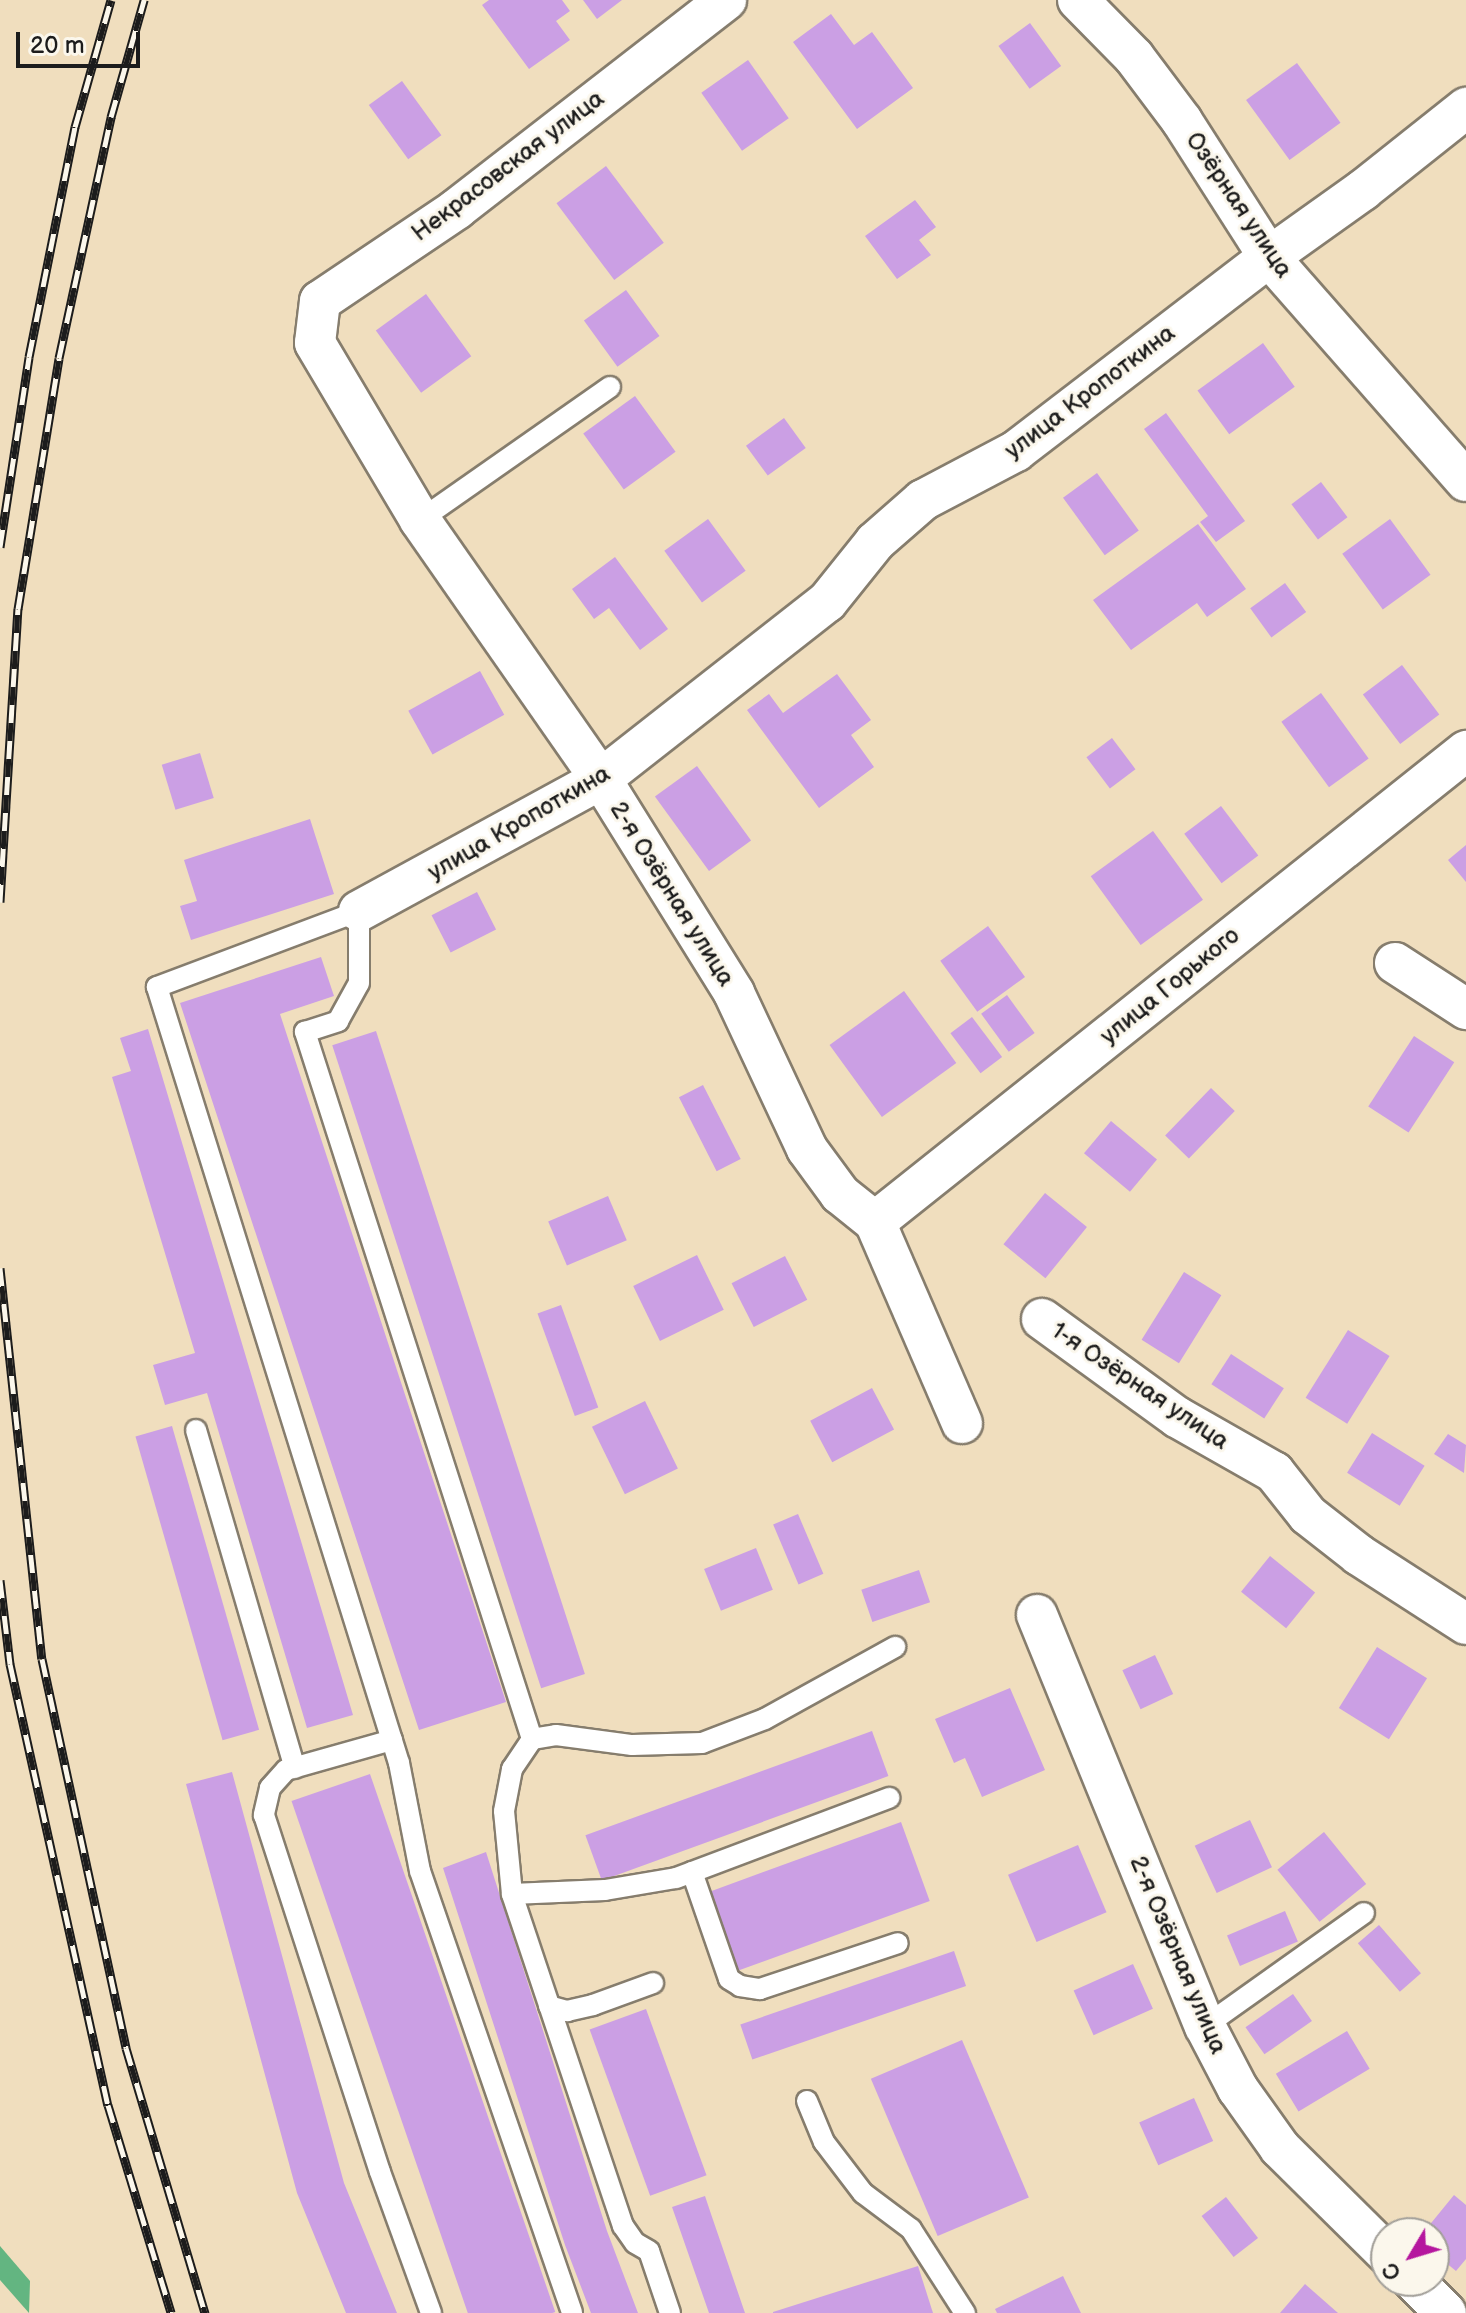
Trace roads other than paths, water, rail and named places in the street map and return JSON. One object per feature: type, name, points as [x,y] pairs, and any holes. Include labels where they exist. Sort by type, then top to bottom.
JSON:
[{"type":"street","name":"Некрасовская улица","points":[[315,343],[320,301],[457,209],[726,0]]},
{"type":"street","name":"Озёрная улица","points":[[1078,0],[1134,57],[1182,121],[1269,257],[1466,481]]},
{"type":"street","name":"улица Кропоткина","points":[[359,911],[601,779],[827,602],[875,542],[923,500],[1016,451],[1269,257],[1363,190],[1466,108]]},
{"type":"street","name":"2-я Озёрная улица","points":[[315,343],[420,520],[601,779],[734,993],[807,1149],[840,1194],[875,1222],[962,1423]]},
{"type":"street","name":"улица Горького","points":[[875,1222],[1466,751]]},
{"type":"street","points":[[1395,963],[1466,1009]]},
{"type":"street","name":"1-я Озёрная улица","points":[[1042,1319],[1177,1417],[1274,1472],[1308,1515],[1359,1555],[1466,1624]]},
{"type":"street","name":"2-я Озёрная улица","points":[[1037,1615],[1205,2026],[1238,2089],[1280,2148],[1370,2237]]},
{"type":"street","points":[[1430,2297],[1446,2313]]},
{"type":"lane","points":[[420,520],[610,387]]},
{"type":"lane","points":[[532,1739],[305,1032],[338,1021],[359,983],[359,911],[157,987],[392,1740],[420,1871],[572,2313]]},
{"type":"lane","points":[[196,1430],[295,1768]]},
{"type":"lane","points":[[670,2313],[649,2251],[635,2243],[623,2226],[512,1894],[504,1811],[512,1769],[532,1739],[556,1735],[632,1745],[702,1743],[765,1719],[895,1647]]},
{"type":"lane","points":[[392,1740],[286,1770],[270,1788],[264,1815],[380,2172],[431,2313]]},
{"type":"lane","points":[[512,1894],[605,1890],[692,1872],[889,1798]]},
{"type":"lane","points":[[692,1872],[729,1979],[740,1986],[760,1989],[898,1943]]},
{"type":"lane","points":[[1205,2026],[1364,1913]]},
{"type":"lane","points":[[549,2006],[567,2011],[653,1983]]},
{"type":"lane","points":[[807,2101],[824,2142],[863,2193],[911,2229],[965,2313]]},
{"type":"railway","points":[[0,547],[29,357],[75,127],[111,0]]},
{"type":"railway","points":[[0,902],[18,609],[59,358],[111,117],[144,0]]},
{"type":"railway","points":[[0,1268],[42,1659],[126,2048],[205,2313]]},
{"type":"railway","points":[[0,1580],[10,1664],[108,2105],[171,2313]]}]
